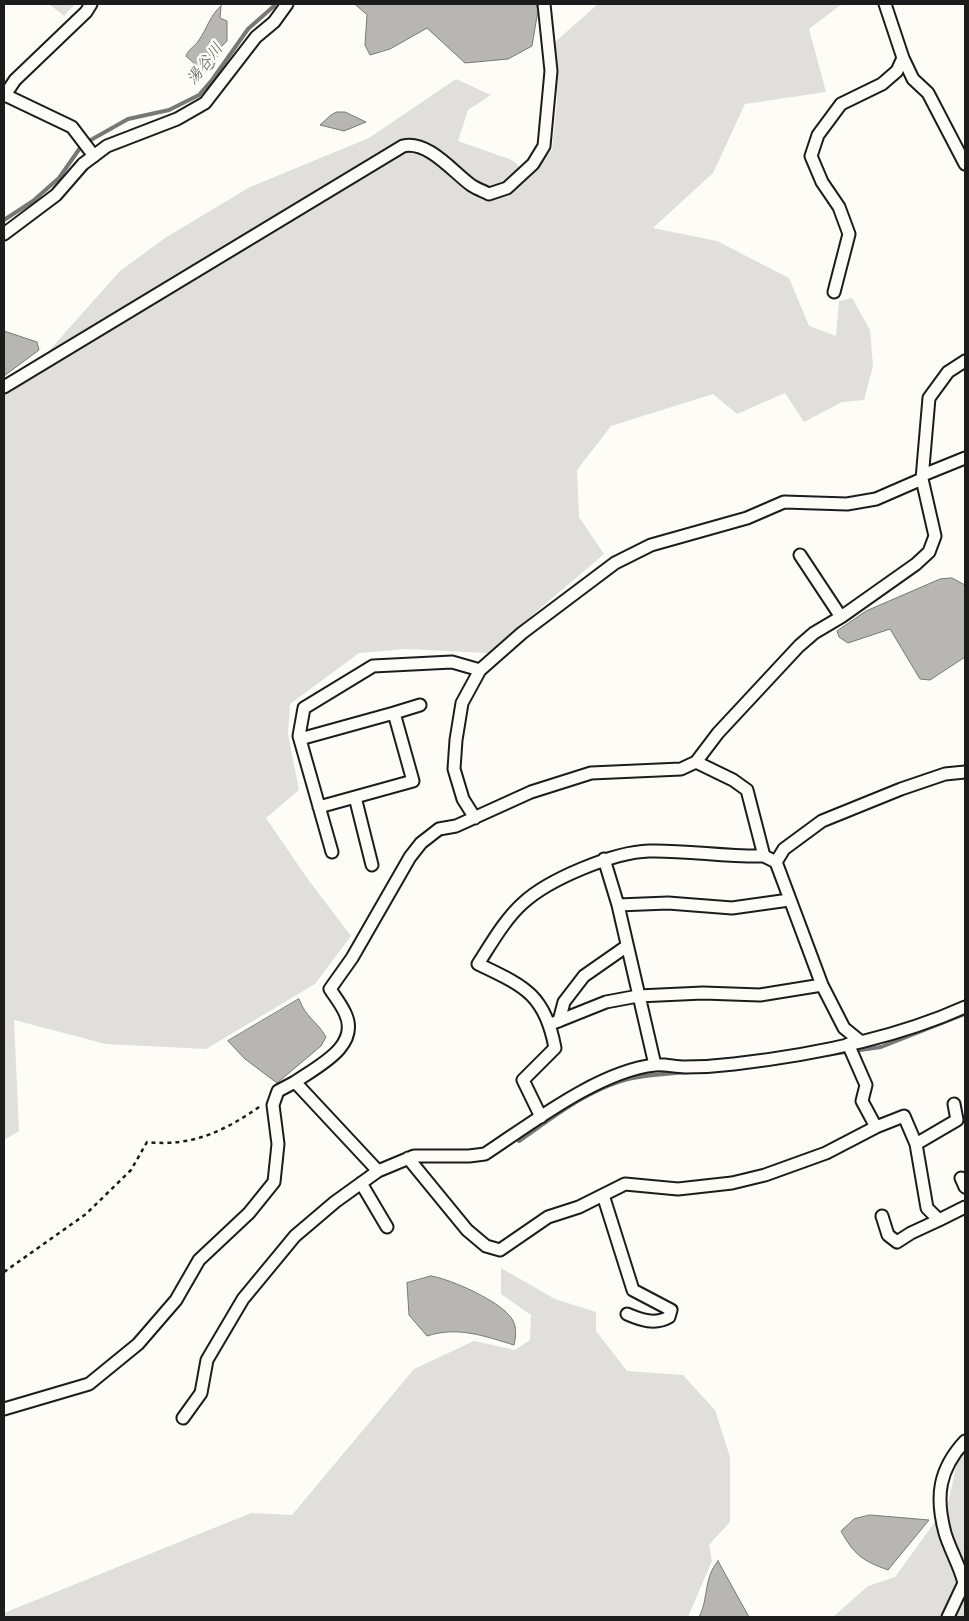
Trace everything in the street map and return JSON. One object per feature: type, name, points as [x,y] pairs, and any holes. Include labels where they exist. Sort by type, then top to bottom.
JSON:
[{"type":"street","points":[[91,4],[86,12],[15,80],[5,96],[72,127],[94,156]]},
{"type":"street","points":[[4,234],[56,195],[83,164],[106,146],[177,119],[205,103],[256,37],[274,22],[287,4]]},
{"type":"street","points":[[4,387],[402,146],[408,145],[424,149],[473,187],[489,194],[507,188],[533,164],[544,146],[551,71],[544,4]]},
{"type":"street","points":[[885,4],[903,58],[913,79],[928,93],[965,164]]},
{"type":"street","points":[[834,292],[849,234],[840,207],[822,182],[811,156],[818,135],[841,104],[882,84],[897,71],[903,58]]},
{"type":"street","points":[[4,1409],[33,1399],[90,1384],[138,1344],[176,1300],[199,1260],[249,1213],[274,1182],[278,1144],[273,1106],[278,1091],[296,1082],[340,1050],[349,1034],[346,1014],[330,989],[352,958],[410,857],[429,835],[439,829],[456,826],[531,792],[592,773],[681,768],[696,762],[718,733],[799,646],[814,633],[841,617],[916,564],[928,552],[935,536],[923,477],[929,398],[948,372],[965,361]]},
{"type":"street","points":[[474,818],[463,799],[454,769],[456,740],[462,704],[480,670],[522,633],[607,569],[651,545],[747,518],[784,502],[847,504],[876,499],[965,458]]},
{"type":"street","points":[[800,554],[841,617]]},
{"type":"street","points":[[332,852],[300,739],[304,708],[373,666],[452,662],[480,670]]},
{"type":"street","points":[[300,739],[394,714],[420,705]]},
{"type":"street","points":[[319,807],[413,781],[394,714]]},
{"type":"street","points":[[696,762],[733,780],[747,790],[764,856]]},
{"type":"street","points":[[776,862],[784,849],[822,821],[901,789],[945,774],[965,772]]},
{"type":"street","points":[[355,797],[372,865]]},
{"type":"street","points":[[555,1022],[533,995],[506,977],[478,964],[497,935],[523,902],[575,872],[604,859],[647,851],[764,856],[776,862],[822,985],[844,1028],[854,1043],[866,1085],[862,1101],[876,1126]]},
{"type":"street","points":[[604,859],[618,905],[655,1065]]},
{"type":"street","points":[[618,905],[668,903],[732,908],[789,900]]},
{"type":"street","points":[[542,1117],[523,1080],[555,1048],[555,1022],[564,1002],[584,976],[627,946]]},
{"type":"street","points":[[555,1022],[606,1002],[638,996],[703,993],[760,996],[822,985]]},
{"type":"street","points":[[183,1418],[201,1393],[207,1360],[244,1299],[295,1236],[335,1202],[378,1171],[414,1156],[469,1156],[484,1154],[580,1093],[608,1078],[655,1065],[686,1067],[733,1064],[854,1043],[940,1018],[965,1006]]},
{"type":"street","points":[[296,1082],[378,1171]]},
{"type":"street","points":[[916,1144],[957,1120],[954,1104]]},
{"type":"street","points":[[408,1158],[467,1230],[486,1246],[500,1250],[548,1217],[579,1207],[625,1184],[678,1189],[732,1183],[765,1175],[826,1153],[876,1126],[904,1116],[916,1144],[927,1208],[939,1220]]},
{"type":"street","points":[[361,1183],[387,1227]]},
{"type":"street","points":[[603,1195],[633,1290],[671,1310],[668,1317],[661,1321],[641,1320],[627,1314]]},
{"type":"street","points":[[882,1216],[888,1235],[897,1242],[965,1207]]},
{"type":"street","points":[[948,1617],[964,1583],[946,1534],[940,1502],[942,1482],[948,1461],[965,1441]]},
{"type":"path","points":[[4,1272],[86,1214],[131,1170],[147,1142],[164,1144],[192,1142],[238,1120],[278,1094]]},
{"type":"shaded area","points":[[49,4],[75,4],[64,16]]},
{"type":"shaded area","points":[[598,4],[842,4],[809,29],[826,92],[745,104],[713,173],[653,228],[717,241],[789,278],[809,326],[836,336],[839,301],[852,298],[870,330],[873,366],[864,400],[842,402],[804,422],[785,393],[737,414],[713,394],[611,426],[577,470],[579,517],[604,554],[488,653],[406,649],[359,653],[290,704],[288,734],[299,790],[266,818],[307,878],[351,936],[315,984],[206,1049],[106,1044],[14,1020],[19,1131],[4,1140],[4,395],[13,391],[120,271],[165,238],[250,187],[369,138],[456,79],[491,95],[468,110],[458,141],[512,160],[529,175],[552,150],[557,101],[555,42]]},
{"type":"shaded area","points":[[501,1268],[555,1299],[596,1312],[596,1331],[627,1371],[683,1375],[715,1410],[730,1457],[730,1522],[709,1545],[712,1561],[688,1617],[4,1617],[4,1613],[251,1513],[292,1515],[414,1369],[474,1341],[515,1350],[530,1340],[531,1315],[501,1294]]},
{"type":"shaded area","points":[[965,1451],[965,1617],[833,1617],[868,1586],[895,1577],[948,1504],[957,1462]]},
{"type":"water","points":[[355,4],[536,4],[538,10],[532,46],[508,59],[465,63],[427,28],[390,49],[370,55],[365,45],[367,15]]},
{"type":"water","points":[[221,6],[220,18],[227,21],[227,41],[220,48],[213,68],[206,72],[186,56],[202,36],[214,14]]},
{"type":"water","points":[[337,112],[345,112],[366,122],[344,131],[320,125]]},
{"type":"water","points":[[4,331],[37,342],[39,350],[4,376]]},
{"type":"water","points":[[952,578],[965,585],[965,657],[930,680],[920,679],[890,629],[848,643],[839,637],[837,631],[866,611],[940,579]]},
{"type":"water","points":[[299,999],[305,1011],[326,1037],[321,1046],[277,1083],[245,1059],[228,1041]]},
{"type":"water","points":[[431,1276],[475,1292],[506,1312],[515,1325],[514,1345],[471,1333],[449,1332],[427,1336],[409,1315],[407,1283]]},
{"type":"water","points":[[870,1515],[929,1520],[888,1570],[866,1560],[855,1552],[841,1531],[854,1519]]},
{"type":"water","points":[[718,1561],[749,1617],[699,1617],[710,1575]]},
{"type":"waterway","name":"湯谷川","points":[[89,141],[128,119],[169,110],[199,95],[248,29],[274,6]]},
{"type":"waterway","name":"湯谷川","points":[[4,220],[33,201],[59,178],[80,148]]},
{"type":"waterway","points":[[825,1055],[881,1047],[965,1014]]},
{"type":"waterway","points":[[519,1141],[580,1099],[607,1086],[637,1077],[689,1072]]}]
